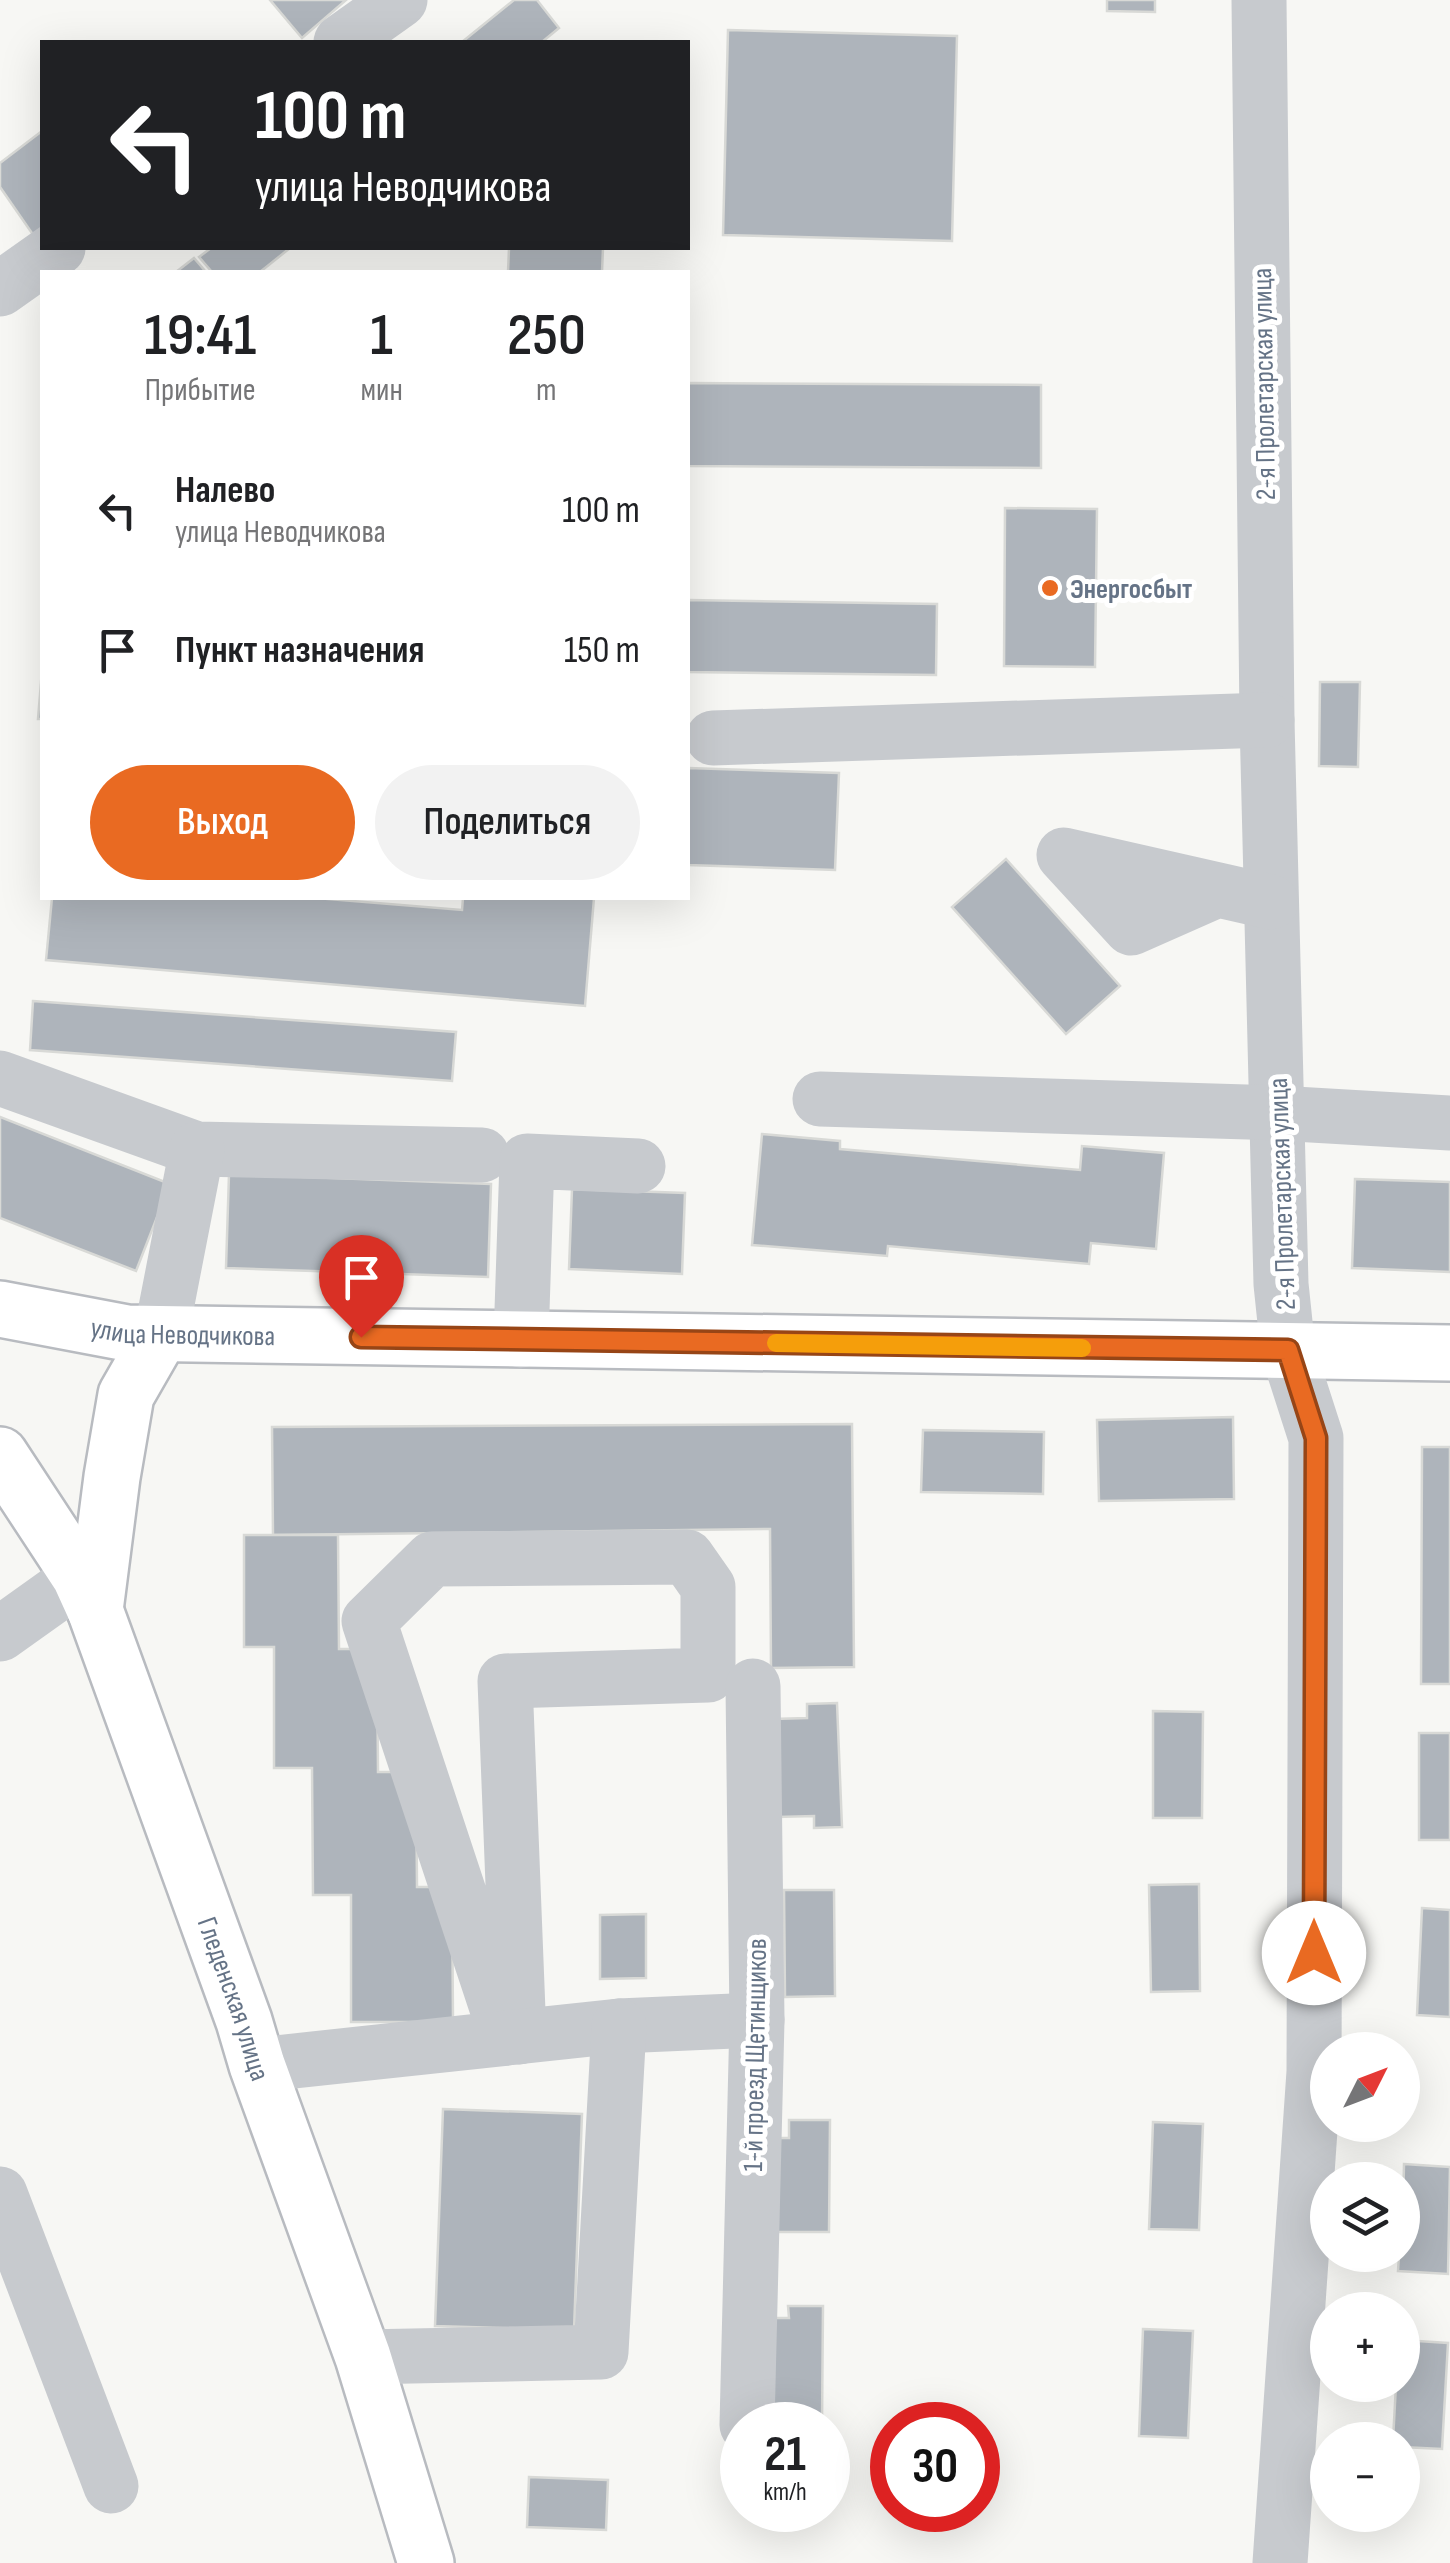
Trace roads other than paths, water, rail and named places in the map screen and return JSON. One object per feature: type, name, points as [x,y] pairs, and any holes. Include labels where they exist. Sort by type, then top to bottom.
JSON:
[{"type":"main road","name":"улица Неводчикова","points":[[0,1309],[127,1333],[1450,1353]]},
{"type":"main road","points":[[87,1594],[126,1395],[161,1334]]},
{"type":"main road","name":"Гледенская улица","points":[[0,1455],[87,1594],[362,2356],[426,2563]]},
{"type":"street","points":[[344,40],[400,0]]},
{"type":"street","name":"2-я Пролетарская улица","points":[[1259,0],[1267,720],[1282,1284],[1288,1350],[1316,1438],[1314,2072],[1280,2563]]},
{"type":"street","points":[[0,289],[55,250]]},
{"type":"street","points":[[713,738],[1267,720]]},
{"type":"street","points":[[1218,890],[1271,902]]},
{"type":"street","points":[[0,1078],[197,1149],[482,1154]]},
{"type":"street","points":[[820,1099],[1277,1113],[1450,1123]]},
{"type":"street","points":[[161,1334],[197,1149]]},
{"type":"street","points":[[521,1340],[527,1161],[638,1166]]},
{"type":"street","points":[[687,1558],[708,1588],[708,1675],[506,1681],[513,2037],[370,1621],[432,1559],[687,1558]]},
{"type":"street","points":[[12,1610],[87,1594]]},
{"type":"street","name":"1-й проезд Щетинщиков","points":[[749,2402],[757,2020],[753,1686]]},
{"type":"street","points":[[257,2065],[619,2026],[757,2020]]},
{"type":"street","points":[[362,2356],[601,2352],[619,2026]]},
{"type":"street","points":[[0,2194],[111,2486]]},
{"type":"place","name":"Энергосбыт","points":[[1050,588]]}]
